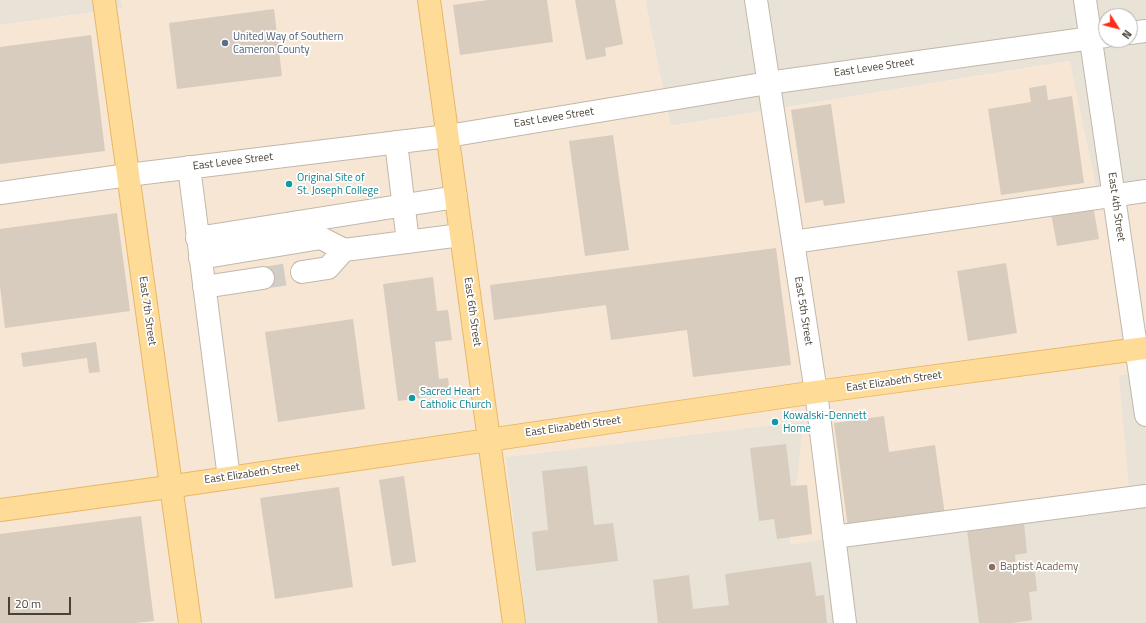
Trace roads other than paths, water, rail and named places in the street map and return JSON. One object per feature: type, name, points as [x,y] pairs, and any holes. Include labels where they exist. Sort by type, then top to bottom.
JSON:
[{"type":"main road","name":"East 7th Street","points":[[104,0],[190,623]]},
{"type":"main road","name":"East 6th Street","points":[[429,0],[514,623]]},
{"type":"main road","name":"East Elizabeth Street","points":[[0,510],[816,392],[1141,349]]},
{"type":"street","name":"East 5th Street","points":[[756,0],[816,392],[845,623]]},
{"type":"street","name":"East 4th Street","points":[[1085,0],[1098,34]]},
{"type":"street","name":"East Levee Street","points":[[0,193],[128,175],[448,136],[768,83],[1098,37]]},
{"type":"street","name":"East 4th Street","points":[[1100,48],[1114,196],[1141,349],[1146,415]]},
{"type":"street","points":[[396,142],[408,242]]},
{"type":"street","points":[[189,168],[229,478]]},
{"type":"street","points":[[793,242],[1146,191]]},
{"type":"street","points":[[199,248],[403,204],[456,197]]},
{"type":"street","points":[[199,248],[321,238],[344,250],[461,235]]},
{"type":"street","points":[[302,272],[328,268],[344,250]]},
{"type":"street","points":[[204,287],[263,278]]},
{"type":"street","points":[[834,537],[1146,496]]},
{"type":"tunnel","points":[[263,278],[302,272]]},
{"type":"place","name":"United Way of Southern Cameron County","points":[[225,43]]},
{"type":"place","name":"Original Site of St. Joseph College","points":[[289,184]]},
{"type":"place","name":"Sacred Heart Catholic Church","points":[[412,398]]},
{"type":"place","name":"Kowalski-Dennett Home","points":[[775,422]]},
{"type":"place","name":"Baptist Academy","points":[[992,567]]}]
